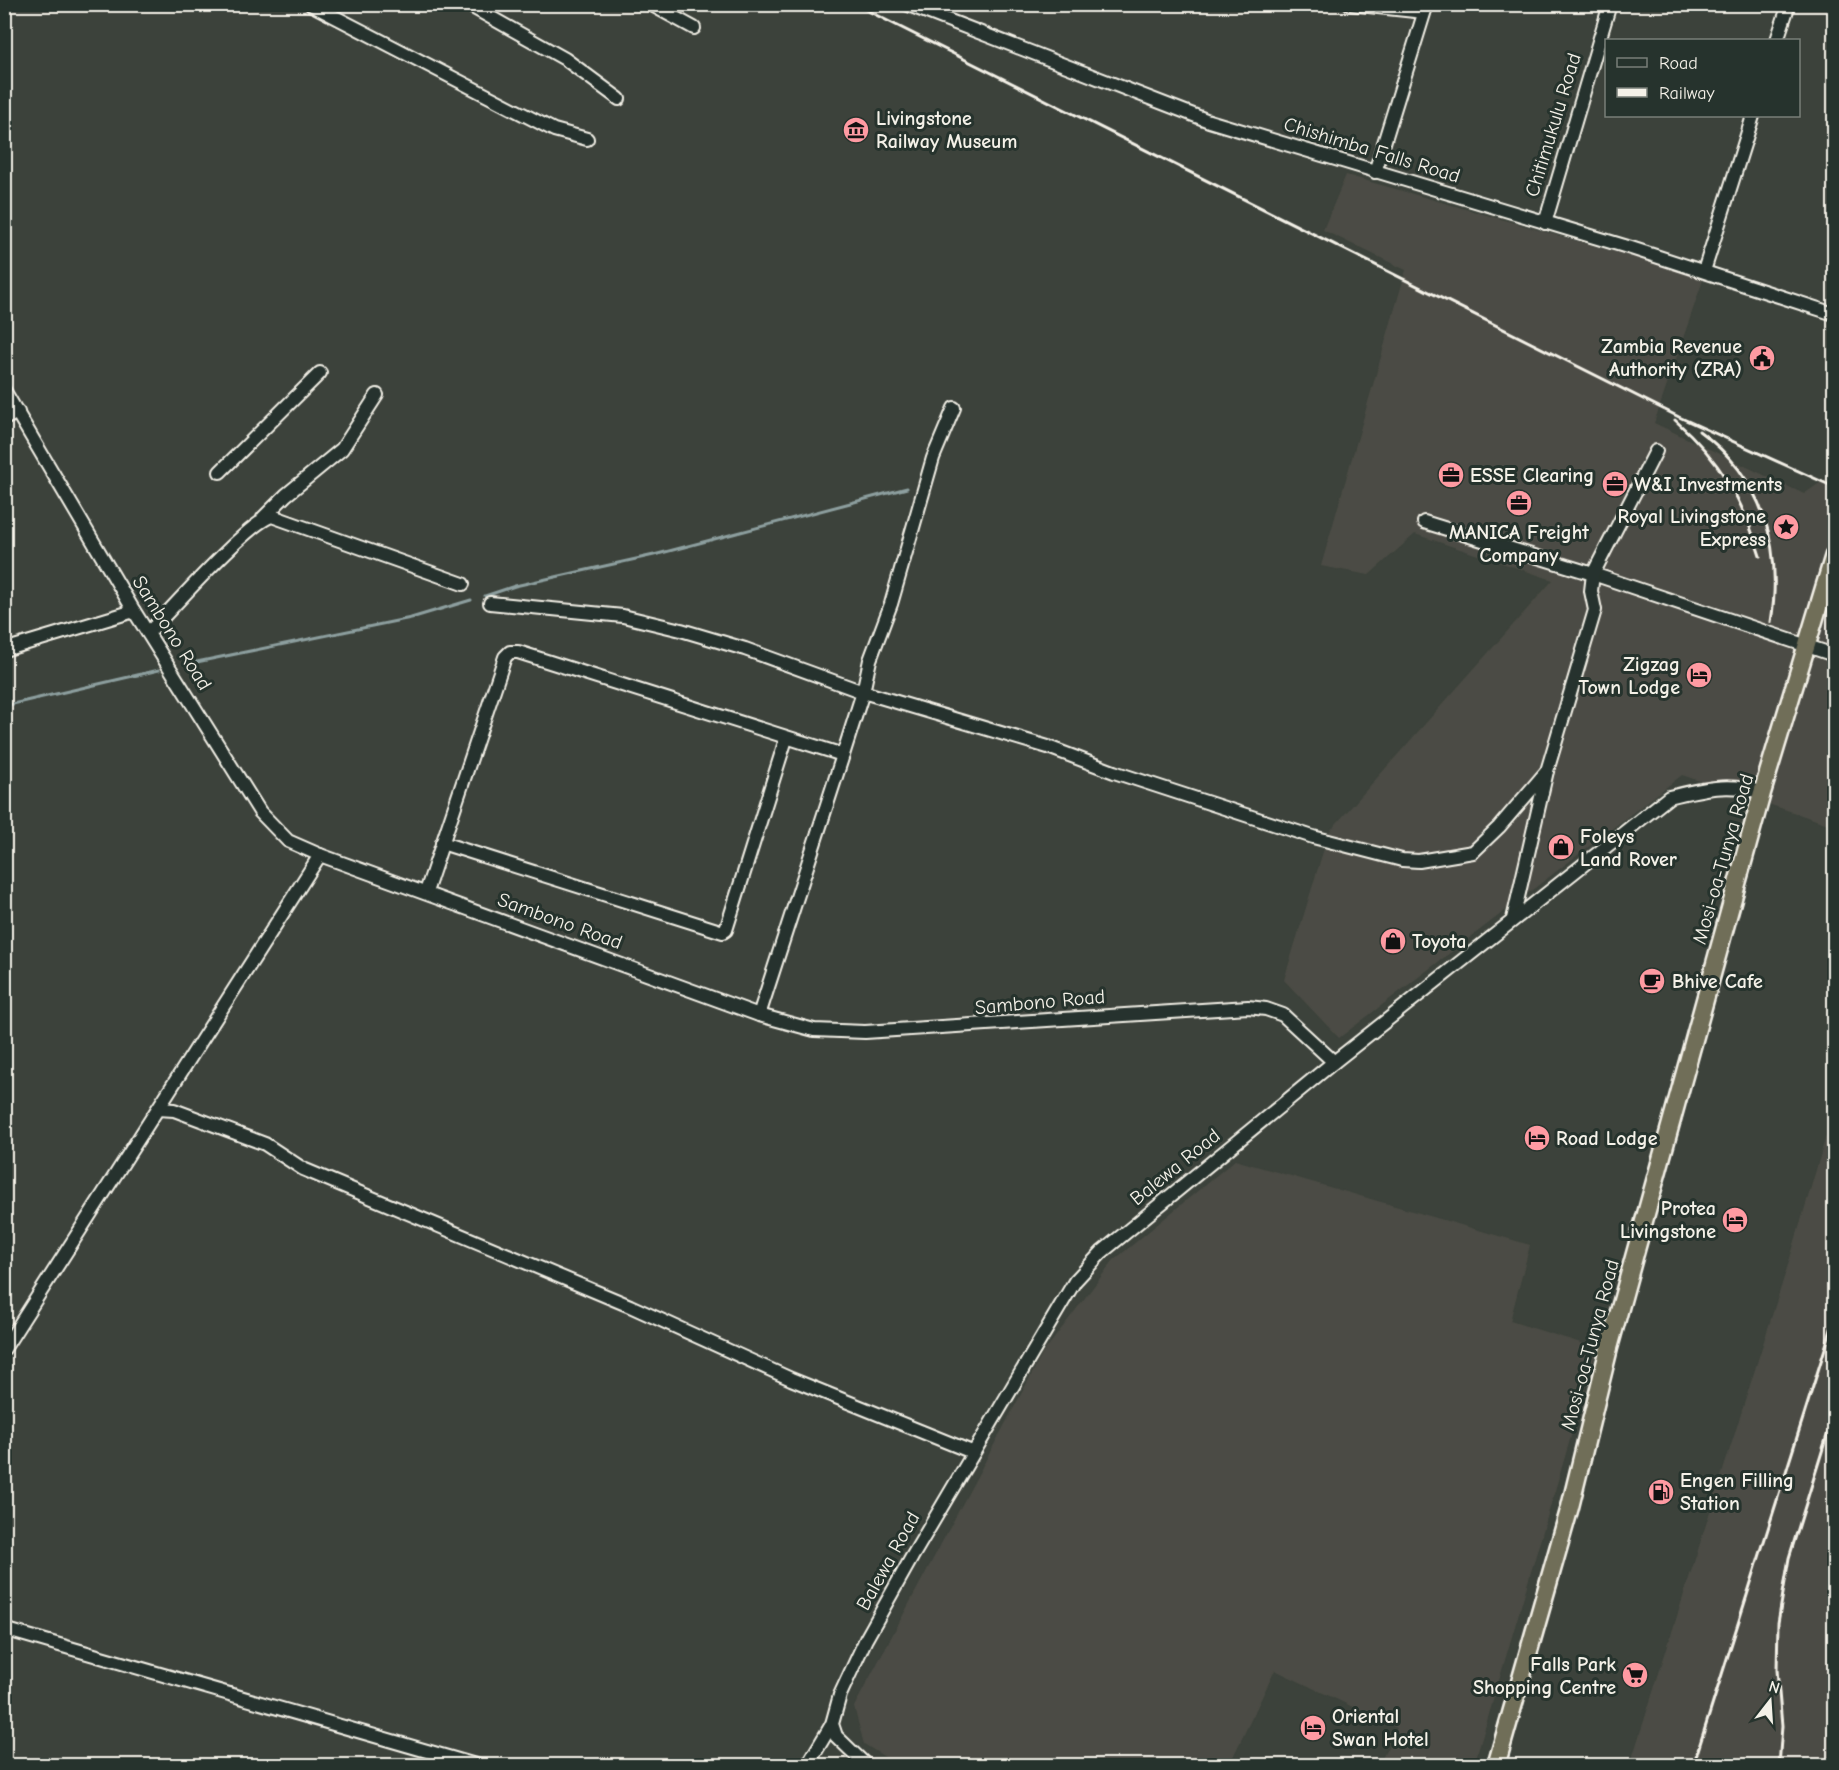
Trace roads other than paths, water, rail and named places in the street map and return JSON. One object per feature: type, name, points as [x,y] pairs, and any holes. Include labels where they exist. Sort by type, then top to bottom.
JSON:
[{"type":"highway","name":"Mosi-oa-Tunya Road","points":[[1496,1766],[1569,1507],[1609,1348],[1762,793],[1834,555]]},
{"type":"street","points":[[310,4],[554,130],[586,139]]},
{"type":"street","points":[[466,4],[565,59],[619,99]]},
{"type":"street","points":[[650,4],[694,28]]},
{"type":"street","name":"Chishimba Falls Road","points":[[906,4],[1209,121],[1834,314]]},
{"type":"street","points":[[1350,4],[1425,8],[1375,172]]},
{"type":"street","name":"Chitimukulu Road","points":[[1545,223],[1610,4]]},
{"type":"street","points":[[1777,39],[1789,4]]},
{"type":"street","points":[[1704,272],[1753,117]]},
{"type":"street","points":[[220,472],[320,374]]},
{"type":"street","name":"Sambono Road","points":[[4,390],[134,611],[260,813],[288,841],[320,855],[759,1015],[814,1030],[865,1032],[1248,1007],[1266,1009],[1283,1015],[1334,1062]]},
{"type":"street","points":[[148,633],[286,495],[342,448],[377,395]]},
{"type":"street","points":[[759,1015],[863,692],[870,660],[891,604],[933,458],[954,408]]},
{"type":"street","points":[[4,419],[18,412]]},
{"type":"street","points":[[1513,919],[1547,771],[1595,610],[1591,591],[1593,574],[1656,451]]},
{"type":"street","points":[[263,518],[272,516],[282,518],[463,584]]},
{"type":"street","points":[[1424,522],[1593,574],[1834,655]]},
{"type":"street","points":[[490,603],[643,620],[745,650],[863,692],[1048,747],[1114,772],[1314,837],[1402,860],[1419,861],[1473,852],[1499,827],[1547,771]]},
{"type":"street","points":[[4,650],[134,611]]},
{"type":"street","points":[[426,892],[505,657],[510,652],[843,755]]},
{"type":"street","points":[[442,843],[723,932],[726,930],[786,739]]},
{"type":"street","name":"Balewa Road","points":[[807,1766],[832,1724],[840,1695],[866,1639],[972,1452],[1075,1281],[1095,1259],[1334,1062],[1669,797],[1724,786],[1748,788],[1762,793]]},
{"type":"street","points":[[4,1348],[320,855]]},
{"type":"street","points":[[158,1109],[174,1110],[265,1144],[303,1169],[630,1306],[791,1379],[972,1452]]},
{"type":"street","points":[[4,1629],[479,1766]]},
{"type":"street","points":[[832,1724],[836,1736],[867,1766]]},
{"type":"waterway","points":[[485,596],[515,586],[654,555],[907,488]]},
{"type":"waterway","points":[[187,664],[411,618],[471,600]]},
{"type":"waterway","points":[[4,706],[159,670]]},
{"type":"railway","points":[[854,4],[1679,417],[1834,487]]},
{"type":"railway","points":[[1675,420],[1705,450],[1728,481],[1745,516],[1760,556]]},
{"type":"railway","points":[[1699,431],[1721,449],[1739,470],[1764,516],[1774,567],[1771,622]]},
{"type":"railway","points":[[1693,1766],[1834,1320]]},
{"type":"railway","points":[[1779,1766],[1782,1726],[1777,1670],[1778,1623],[1789,1558],[1834,1413]]},
{"type":"place","name":"Livingstone Railway Museum","points":[[856,130]]},
{"type":"place","name":"Zambia Revenue Authority (ZRA)","points":[[1762,358]]},
{"type":"place","name":"ESSE Clearing","points":[[1451,475]]},
{"type":"place","name":"W&I Investments","points":[[1615,484]]},
{"type":"place","name":"MANICA Freight Company","points":[[1519,503]]},
{"type":"place","name":"Royal Livingstone Express","points":[[1786,527]]},
{"type":"place","name":"Zigzag Town Lodge","points":[[1699,675]]},
{"type":"place","name":"Foleys Land Rover","points":[[1561,847]]},
{"type":"place","name":"Toyota","points":[[1393,941]]},
{"type":"place","name":"Bhive Cafe","points":[[1652,981]]},
{"type":"place","name":"Road Lodge","points":[[1537,1138]]},
{"type":"place","name":"Protea Livingstone","points":[[1735,1220]]},
{"type":"place","name":"Engen Filling Station","points":[[1661,1492]]},
{"type":"place","name":"Falls Park Shopping Centre","points":[[1635,1675]]},
{"type":"place","name":"Oriental Swan Hotel","points":[[1313,1728]]}]
